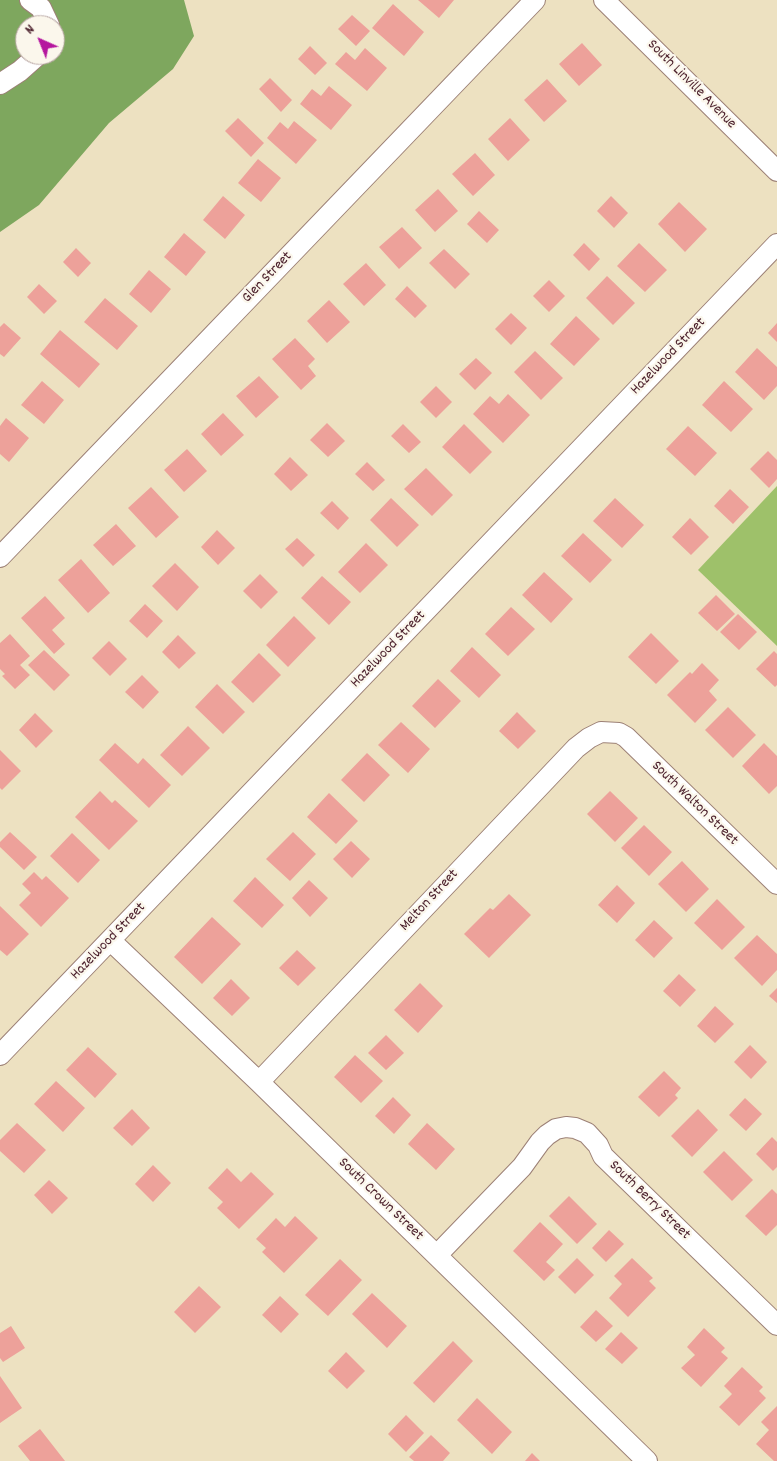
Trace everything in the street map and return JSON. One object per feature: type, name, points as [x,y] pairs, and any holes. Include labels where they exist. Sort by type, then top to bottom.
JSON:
[{"type":"street","points":[[30,0],[41,8],[44,15]]},
{"type":"street","name":"Glen Street","points":[[0,557],[535,0]]},
{"type":"street","name":"South Linville Avenue","points":[[604,0],[777,170]]},
{"type":"street","points":[[0,84],[27,65]]},
{"type":"street","name":"Hazelwood Street","points":[[0,1055],[777,244]]},
{"type":"street","name":"Melton Street","points":[[259,1082],[576,748],[589,738],[601,732],[608,732]]},
{"type":"street","name":"South Walton Street","points":[[608,732],[619,733],[626,737],[777,884]]},
{"type":"street","name":"South Crown Street","points":[[111,941],[259,1082],[647,1461]]},
{"type":"street","name":"South Berry Street","points":[[437,1255],[522,1167],[547,1134],[561,1128],[575,1128],[587,1133],[598,1145],[603,1156],[777,1325]]},
{"type":"green space","points":[[0,0],[184,0],[194,36],[173,69],[109,123],[39,205],[0,232]]},
{"type":"green space","points":[[777,486],[777,646],[698,570]]},
{"type":"building","points":[[418,0],[454,0],[439,18]]},
{"type":"building","points":[[393,4],[424,32],[404,56],[372,28]]},
{"type":"building","points":[[352,15],[370,31],[356,46],[338,29]]},
{"type":"building","points":[[582,43],[602,65],[579,86],[559,64]]},
{"type":"building","points":[[310,46],[327,63],[315,75],[298,59]]},
{"type":"building","points":[[365,48],[387,68],[367,91],[335,64],[346,52],[355,60]]},
{"type":"building","points":[[270,78],[292,100],[281,112],[259,89]]},
{"type":"building","points":[[547,79],[567,101],[544,122],[524,100]]},
{"type":"building","points":[[329,86],[352,105],[331,130],[300,104],[312,89],[321,96]]},
{"type":"building","points":[[238,118],[264,143],[251,157],[225,131]]},
{"type":"building","points":[[510,118],[530,140],[508,161],[488,139]]},
{"type":"building","points":[[294,121],[317,140],[296,164],[267,138],[280,122],[288,129]]},
{"type":"building","points":[[475,153],[495,175],[473,196],[452,174]]},
{"type":"building","points":[[258,159],[281,178],[261,202],[238,183]]},
{"type":"building","points":[[438,189],[458,211],[435,232],[415,210]]},
{"type":"building","points":[[223,196],[245,215],[225,239],[203,220]]},
{"type":"building","points":[[611,196],[628,213],[614,228],[597,211]]},
{"type":"building","points":[[679,202],[707,229],[685,252],[658,224]]},
{"type":"building","points":[[479,211],[499,230],[487,243],[467,224]]},
{"type":"building","points":[[402,227],[422,248],[399,269],[379,247]]},
{"type":"building","points":[[184,233],[206,252],[186,276],[164,257]]},
{"type":"building","points":[[584,243],[600,259],[589,271],[573,255]]},
{"type":"building","points":[[639,243],[667,270],[645,292],[617,266]]},
{"type":"building","points":[[76,248],[91,263],[78,277],[63,262]]},
{"type":"building","points":[[444,249],[470,274],[455,289],[429,263]]},
{"type":"building","points":[[366,263],[386,285],[364,306],[343,284]]},
{"type":"building","points":[[149,270],[171,289],[151,313],[129,294]]},
{"type":"building","points":[[607,276],[635,303],[613,325],[586,298]]},
{"type":"building","points":[[549,280],[565,296],[549,312],[533,296]]},
{"type":"building","points":[[39,284],[57,301],[44,314],[27,297]]},
{"type":"building","points":[[407,286],[427,306],[415,318],[395,299]]},
{"type":"building","points":[[105,298],[138,326],[117,350],[84,322]]},
{"type":"building","points":[[329,300],[350,322],[327,343],[307,321]]},
{"type":"building","points":[[511,313],[527,328],[511,345],[495,329]]},
{"type":"building","points":[[576,316],[600,339],[574,366],[550,344]]},
{"type":"building","points":[[4,323],[21,338],[4,357],[0,354],[0,327]]},
{"type":"building","points":[[777,323],[777,342],[768,333]]},
{"type":"building","points":[[60,330],[100,364],[79,388],[40,354]]},
{"type":"building","points":[[295,338],[315,359],[308,366],[316,376],[301,390],[272,359]]},
{"type":"building","points":[[757,348],[777,367],[777,386],[764,400],[735,372]]},
{"type":"building","points":[[535,351],[563,378],[541,400],[514,372]]},
{"type":"building","points":[[476,358],[492,373],[475,390],[459,374]]},
{"type":"building","points":[[259,376],[279,397],[256,418],[236,396]]},
{"type":"building","points":[[42,381],[64,400],[44,424],[21,405]]},
{"type":"building","points":[[724,381],[753,409],[731,432],[702,405]]},
{"type":"building","points":[[436,386],[452,402],[436,418],[420,402]]},
{"type":"building","points":[[508,394],[530,415],[503,443],[473,414],[490,396],[499,404]]},
{"type":"building","points":[[223,413],[244,435],[221,456],[201,434]]},
{"type":"building","points":[[6,418],[29,438],[9,462],[0,454],[0,426]]},
{"type":"building","points":[[327,423],[345,441],[328,457],[310,440]]},
{"type":"building","points":[[403,424],[421,442],[409,453],[391,436]]},
{"type":"building","points":[[464,424],[492,452],[470,474],[442,447]]},
{"type":"building","points":[[688,426],[717,453],[695,476],[666,449]]},
{"type":"building","points":[[187,449],[207,471],[184,492],[164,470]]},
{"type":"building","points":[[768,451],[777,460],[777,479],[769,488],[750,469]]},
{"type":"building","points":[[290,457],[308,475],[291,491],[274,474]]},
{"type":"building","points":[[367,462],[385,480],[373,491],[355,474]]},
{"type":"building","points":[[426,468],[453,495],[432,516],[404,489]]},
{"type":"building","points":[[151,487],[179,517],[156,538],[128,508]]},
{"type":"building","points":[[730,489],[749,507],[733,524],[714,506]]},
{"type":"building","points":[[391,498],[419,525],[397,547],[370,520]]},
{"type":"building","points":[[615,498],[644,525],[622,548],[593,521]]},
{"type":"building","points":[[332,501],[349,518],[338,530],[320,513]]},
{"type":"building","points":[[690,518],[709,537],[691,555],[672,537]]},
{"type":"building","points":[[116,524],[136,546],[113,566],[93,545]]},
{"type":"building","points":[[217,530],[235,548],[218,565],[201,547]]},
{"type":"building","points":[[583,533],[612,560],[590,583],[561,556]]},
{"type":"building","points":[[297,538],[315,555],[303,567],[285,549]]},
{"type":"building","points":[[366,543],[388,565],[360,593],[338,572]]},
{"type":"building","points":[[81,559],[110,593],[88,613],[58,580]]},
{"type":"building","points":[[175,563],[199,587],[177,611],[152,586]]},
{"type":"building","points":[[544,572],[573,599],[551,623],[522,595]]},
{"type":"building","points":[[260,574],[278,592],[261,609],[243,591]]},
{"type":"building","points":[[322,576],[351,602],[329,625],[301,598]]},
{"type":"building","points":[[716,595],[735,614],[717,631],[698,613]]},
{"type":"building","points":[[45,596],[65,618],[52,630],[65,644],[54,654],[21,618]]},
{"type":"building","points":[[145,604],[163,621],[147,638],[129,621]]},
{"type":"building","points":[[511,607],[535,629],[508,656],[485,634]]},
{"type":"building","points":[[738,614],[757,632],[739,650],[720,632]]},
{"type":"building","points":[[294,616],[316,638],[288,667],[266,645]]},
{"type":"building","points":[[651,633],[679,661],[656,684],[628,657]]},
{"type":"building","points":[[10,634],[30,656],[20,665],[30,675],[15,689],[2,676],[5,674],[0,669],[0,643]]},
{"type":"building","points":[[178,635],[196,653],[179,669],[162,652]]},
{"type":"building","points":[[109,641],[127,659],[110,676],[92,658]]},
{"type":"building","points":[[472,647],[501,675],[479,698],[450,671]]},
{"type":"building","points":[[44,650],[70,675],[54,691],[28,665]]},
{"type":"building","points":[[774,651],[777,654],[777,685],[775,687],[756,669]]},
{"type":"building","points":[[259,653],[281,675],[253,703],[231,682]]},
{"type":"building","points":[[702,663],[719,680],[709,691],[717,700],[695,723],[667,695]]},
{"type":"building","points":[[142,675],[159,692],[143,709],[125,692]]},
{"type":"building","points":[[438,679],[461,701],[435,728],[412,706]]},
{"type":"building","points":[[217,684],[245,712],[223,734],[195,707]]},
{"type":"building","points":[[728,707],[756,735],[733,758],[705,730]]},
{"type":"building","points":[[517,712],[536,731],[518,749],[499,731]]},
{"type":"building","points":[[35,713],[53,731],[36,748],[19,730]]},
{"type":"building","points":[[401,722],[430,749],[408,773],[378,745]]},
{"type":"building","points":[[188,726],[210,748],[182,776],[160,755]]},
{"type":"building","points":[[115,743],[138,764],[143,758],[171,785],[149,808],[99,760]]},
{"type":"building","points":[[764,743],[777,756],[777,786],[769,794],[742,766]]},
{"type":"building","points":[[0,750],[21,771],[2,790],[0,788]]},
{"type":"building","points":[[367,753],[390,775],[364,802],[341,780]]},
{"type":"building","points":[[100,791],[112,803],[115,800],[138,821],[109,850],[75,817]]},
{"type":"building","points":[[610,791],[638,818],[615,842],[587,814]]},
{"type":"building","points":[[329,793],[358,821],[336,844],[307,817]]},
{"type":"building","points":[[644,825],[672,852],[649,876],[621,848]]},
{"type":"building","points":[[10,832],[37,857],[24,870],[0,847],[0,842]]},
{"type":"building","points":[[293,832],[316,854],[290,881],[266,859]]},
{"type":"building","points":[[72,833],[100,860],[78,883],[50,856]]},
{"type":"building","points":[[351,841],[370,859],[352,878],[333,859]]},
{"type":"building","points":[[682,861],[709,889],[686,912],[658,884]]},
{"type":"building","points":[[34,872],[42,880],[46,876],[69,898],[41,927],[19,905],[31,893],[22,884]]},
{"type":"building","points":[[255,877],[284,905],[262,928],[233,901]]},
{"type":"building","points":[[309,880],[328,898],[310,917],[292,898]]},
{"type":"building","points":[[617,885],[635,903],[617,923],[598,905]]},
{"type":"building","points":[[509,894],[531,915],[489,958],[464,934],[490,908],[493,910]]},
{"type":"building","points":[[717,899],[745,927],[722,950],[694,923]]},
{"type":"building","points":[[0,906],[29,934],[7,956],[0,950]]},
{"type":"building","points":[[212,917],[241,944],[202,984],[174,957]]},
{"type":"building","points":[[654,920],[673,938],[654,958],[635,940]]},
{"type":"building","points":[[757,935],[777,954],[777,970],[762,986],[734,958]]},
{"type":"building","points":[[297,950],[316,968],[298,986],[279,968]]},
{"type":"building","points":[[679,974],[696,990],[680,1007],[663,991]]},
{"type":"building","points":[[231,979],[250,998],[232,1016],[213,998]]},
{"type":"building","points":[[420,983],[443,1006],[418,1033],[394,1010]]},
{"type":"building","points":[[777,988],[777,1003],[769,996]]},
{"type":"building","points":[[715,1006],[734,1024],[715,1043],[697,1026]]},
{"type":"building","points":[[386,1035],[404,1053],[386,1070],[368,1053]]},
{"type":"building","points":[[750,1045],[767,1062],[751,1079],[734,1062]]},
{"type":"building","points":[[88,1047],[117,1074],[95,1098],[66,1070]]},
{"type":"building","points":[[355,1055],[383,1081],[361,1103],[334,1077]]},
{"type":"building","points":[[664,1071],[681,1088],[675,1095],[678,1098],[659,1117],[638,1097]]},
{"type":"building","points":[[56,1081],[85,1108],[63,1132],[34,1104]]},
{"type":"building","points":[[393,1097],[411,1115],[394,1134],[375,1116]]},
{"type":"building","points":[[745,1098],[762,1114],[746,1131],[729,1115]]},
{"type":"building","points":[[132,1109],[150,1128],[132,1146],[113,1128]]},
{"type":"building","points":[[698,1109],[718,1130],[692,1157],[671,1136]]},
{"type":"building","points":[[17,1123],[46,1150],[24,1173],[0,1151],[0,1140]]},
{"type":"building","points":[[427,1123],[455,1149],[436,1170],[408,1144]]},
{"type":"building","points":[[772,1137],[777,1142],[777,1167],[773,1171],[756,1154]]},
{"type":"building","points":[[724,1151],[753,1180],[732,1201],[703,1172]]},
{"type":"building","points":[[153,1165],[171,1183],[153,1202],[135,1184]]},
{"type":"building","points":[[227,1168],[241,1182],[251,1172],[274,1194],[239,1229],[217,1208],[223,1202],[208,1188]]},
{"type":"building","points":[[49,1180],[68,1198],[52,1214],[34,1195]]},
{"type":"building","points":[[772,1189],[777,1194],[777,1225],[766,1236],[745,1216]]},
{"type":"building","points":[[569,1196],[597,1224],[577,1244],[549,1216]]},
{"type":"building","points":[[295,1216],[318,1238],[284,1273],[262,1252],[266,1248],[256,1239],[276,1218],[285,1227]]},
{"type":"building","points":[[540,1222],[563,1244],[546,1262],[555,1270],[544,1281],[513,1251]]},
{"type":"building","points":[[609,1230],[624,1244],[606,1262],[592,1248]]},
{"type":"building","points":[[577,1258],[594,1275],[575,1294],[558,1277]]},
{"type":"building","points":[[632,1258],[653,1278],[649,1281],[656,1288],[628,1317],[609,1298],[622,1284],[614,1276]]},
{"type":"building","points":[[340,1259],[362,1280],[328,1316],[305,1295]]},
{"type":"building","points":[[199,1286],[221,1307],[195,1333],[174,1312]]},
{"type":"building","points":[[372,1293],[407,1326],[387,1348],[352,1314]]},
{"type":"building","points":[[280,1296],[299,1314],[281,1333],[262,1315]]},
{"type":"building","points":[[596,1310],[613,1326],[596,1342],[580,1327]]},
{"type":"building","points":[[11,1326],[25,1348],[3,1362],[0,1358],[0,1333]]},
{"type":"building","points":[[704,1328],[725,1348],[721,1352],[728,1358],[701,1387],[681,1368],[695,1355],[687,1347]]},
{"type":"building","points":[[621,1332],[638,1348],[622,1364],[605,1349]]},
{"type":"building","points":[[453,1341],[473,1361],[434,1403],[413,1383]]},
{"type":"building","points":[[346,1352],[365,1371],[347,1389],[328,1371]]},
{"type":"building","points":[[742,1367],[763,1387],[759,1391],[766,1398],[739,1426],[719,1407],[732,1394],[724,1386]]},
{"type":"building","points":[[0,1376],[22,1408],[0,1423]]},
{"type":"building","points":[[477,1398],[512,1432],[492,1454],[457,1420]]},
{"type":"building","points":[[777,1406],[777,1461],[774,1461],[756,1444],[769,1430],[761,1422]]},
{"type":"building","points":[[406,1415],[424,1433],[406,1452],[388,1434]]},
{"type":"building","points":[[40,1429],[65,1461],[30,1461],[18,1446]]},
{"type":"building","points":[[431,1435],[450,1453],[443,1461],[414,1461],[409,1457]]},
{"type":"building","points":[[532,1453],[540,1461],[525,1461]]}]
